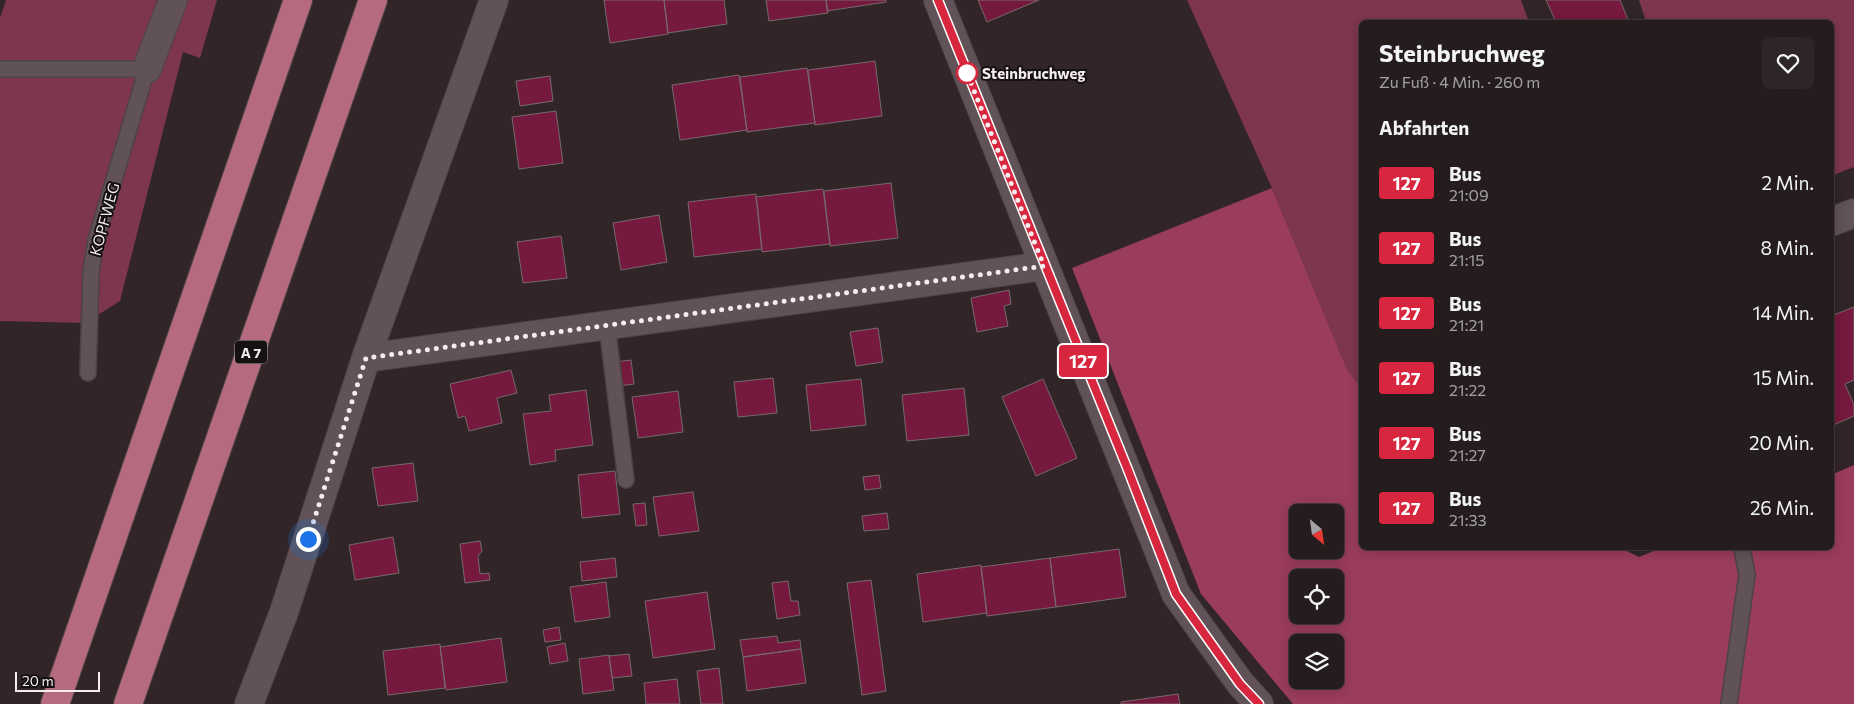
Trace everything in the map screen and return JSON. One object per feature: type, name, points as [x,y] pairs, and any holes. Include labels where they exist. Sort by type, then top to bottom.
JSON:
[{"type":"highway","points":[[55,704],[298,0]]},
{"type":"highway","name":"A 7","points":[[128,704],[373,0]]},
{"type":"street","points":[[147,69],[173,0]]},
{"type":"street","points":[[249,704],[284,612],[366,358],[494,0]]},
{"type":"street","points":[[938,0],[1128,470],[1176,594],[1240,684],[1259,704]]},
{"type":"street","points":[[1834,221],[1854,213]]},
{"type":"street","points":[[366,358],[1044,266]]},
{"type":"lane","points":[[0,69],[147,69]]},
{"type":"lane","name":"KOPFWEG","points":[[88,373],[90,272],[96,240],[147,69]]},
{"type":"lane","points":[[607,325],[626,480]]},
{"type":"lane","points":[[1729,704],[1747,575],[1742,550]]},
{"type":"shaded area","points":[[6,0],[217,0],[200,58],[183,52],[120,301],[85,323],[0,321],[0,18]]},
{"type":"shaded area","points":[[1187,0],[1521,0],[1528,20],[1359,20],[1359,385],[1347,369],[1272,188]]},
{"type":"shaded area","points":[[1639,0],[1854,0],[1854,167],[1834,175],[1834,20],[1645,20]]},
{"type":"shaded area","points":[[1272,188],[1347,369],[1359,385],[1359,550],[1625,550],[1639,557],[1656,550],[1834,550],[1834,474],[1854,465],[1854,704],[1293,704],[1201,594],[1072,268]]},
{"type":"building","points":[[604,0],[664,0],[668,34],[610,43]]},
{"type":"building","points":[[664,0],[724,0],[727,24],[668,33]]},
{"type":"building","points":[[766,0],[826,0],[828,13],[769,21]]},
{"type":"building","points":[[826,0],[886,0],[886,2],[827,11]]},
{"type":"building","points":[[978,0],[1039,0],[987,22]]},
{"type":"building","points":[[1546,0],[1620,0],[1628,20],[1555,20]]},
{"type":"building","points":[[875,61],[882,116],[815,125],[808,70]]},
{"type":"building","points":[[807,68],[815,123],[747,132],[740,77]]},
{"type":"building","points":[[739,75],[747,130],[680,140],[672,85]]},
{"type":"building","points":[[550,76],[553,101],[520,106],[516,81]]},
{"type":"building","points":[[556,111],[563,163],[519,169],[512,117]]},
{"type":"building","points":[[891,183],[898,238],[830,246],[824,191]]},
{"type":"building","points":[[823,189],[830,244],[762,252],[756,197]]},
{"type":"building","points":[[756,194],[762,249],[694,257],[688,202]]},
{"type":"building","points":[[659,215],[667,262],[621,270],[613,223]]},
{"type":"building","points":[[561,236],[567,278],[523,283],[517,242]]},
{"type":"building","points":[[1009,290],[1011,304],[1004,306],[1008,326],[977,332],[971,298]]},
{"type":"building","points":[[1854,307],[1854,380],[1845,384],[1854,405],[1854,416],[1834,425],[1834,315]]},
{"type":"building","points":[[878,328],[883,362],[856,366],[850,332]]},
{"type":"building","points":[[631,360],[634,384],[619,386],[615,362]]},
{"type":"building","points":[[511,370],[517,393],[497,398],[502,423],[469,431],[465,416],[458,418],[450,384]]},
{"type":"building","points":[[773,378],[777,413],[738,417],[734,382]]},
{"type":"building","points":[[861,379],[866,425],[811,431],[806,385]]},
{"type":"building","points":[[1043,379],[1077,458],[1036,476],[1002,397]]},
{"type":"building","points":[[964,388],[969,435],[907,441],[902,395]]},
{"type":"building","points":[[586,390],[593,445],[555,450],[556,461],[530,465],[523,414],[551,411],[549,395]]},
{"type":"building","points":[[678,391],[683,432],[638,438],[632,397]]},
{"type":"building","points":[[413,463],[418,501],[378,506],[372,468]]},
{"type":"building","points":[[615,471],[620,514],[582,518],[578,475]]},
{"type":"building","points":[[879,475],[881,488],[865,490],[863,477]]},
{"type":"building","points":[[693,492],[699,531],[659,536],[653,497]]},
{"type":"building","points":[[645,503],[647,525],[636,526],[633,504]]},
{"type":"building","points":[[887,513],[889,529],[864,531],[862,516]]},
{"type":"building","points":[[393,537],[399,573],[355,580],[349,545]]},
{"type":"building","points":[[480,541],[482,551],[478,556],[480,574],[489,573],[490,580],[465,583],[460,544]]},
{"type":"building","points":[[1119,549],[1126,597],[1056,607],[1050,558]]},
{"type":"building","points":[[615,558],[617,577],[582,581],[580,562]]},
{"type":"building","points":[[1050,558],[1056,607],[987,616],[981,567]]},
{"type":"building","points":[[981,565],[987,613],[923,622],[917,574]]},
{"type":"building","points":[[871,580],[886,691],[862,695],[847,583]]},
{"type":"building","points":[[788,581],[791,601],[798,601],[800,615],[777,619],[772,583]]},
{"type":"building","points":[[606,582],[610,617],[575,622],[570,587]]},
{"type":"building","points":[[707,592],[715,649],[653,658],[645,601]]},
{"type":"building","points":[[559,627],[561,640],[545,642],[543,630]]},
{"type":"building","points":[[777,636],[778,643],[800,640],[801,649],[743,657],[740,640]]},
{"type":"building","points":[[501,638],[507,682],[446,690],[440,647]]},
{"type":"building","points":[[565,643],[568,661],[550,664],[547,647]]},
{"type":"building","points":[[440,644],[445,688],[388,695],[383,651]]},
{"type":"building","points":[[801,649],[806,683],[747,691],[743,657]]},
{"type":"building","points":[[629,654],[632,676],[612,678],[609,656]]},
{"type":"building","points":[[609,655],[614,690],[583,694],[579,659]]},
{"type":"building","points":[[719,668],[723,704],[701,704],[697,671]]},
{"type":"building","points":[[677,679],[680,704],[646,704],[644,683]]},
{"type":"building","points":[[1178,694],[1180,704],[1121,704],[1121,702]]},
{"type":"bus line","name":"127","points":[[938,0],[1128,470],[1176,594],[1240,684],[1259,704]]},
{"type":"place","name":"Steinbruchweg","points":[[967,73]]},
{"type":"route","points":[[308,539],[366,358],[1044,266],[967,73]]}]
